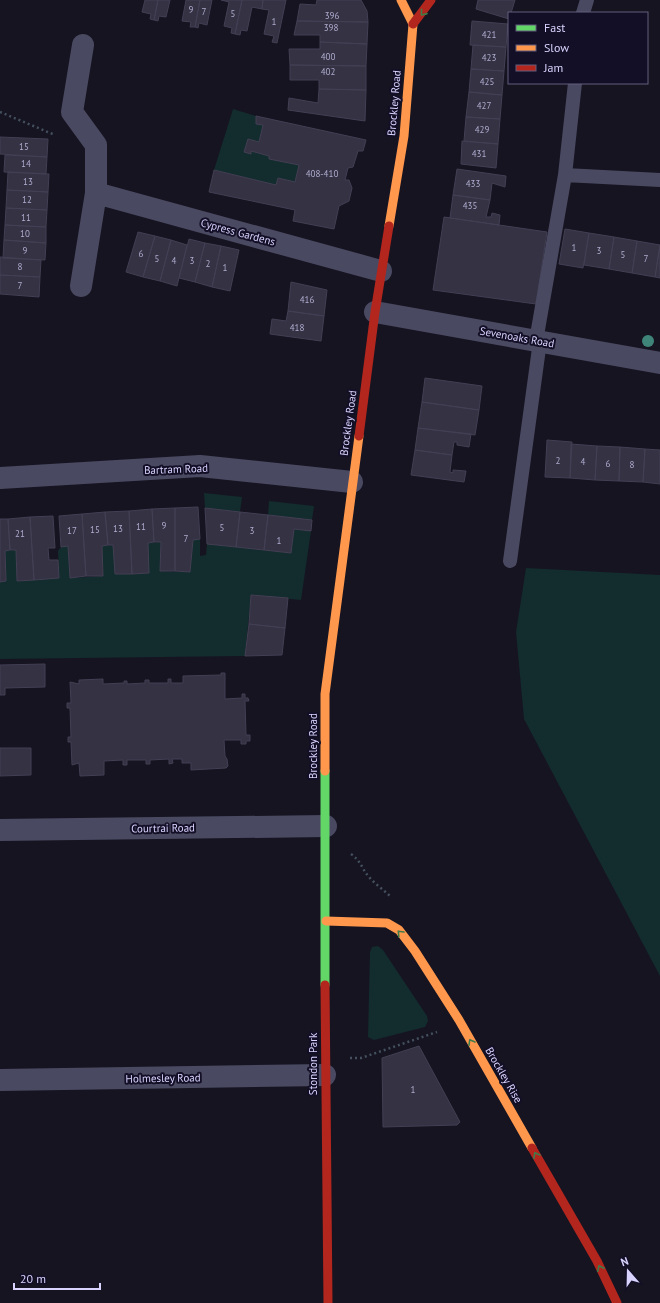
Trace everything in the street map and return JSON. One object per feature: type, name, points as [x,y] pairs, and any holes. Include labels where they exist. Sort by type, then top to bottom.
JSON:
[{"type":"main road","points":[[401,0],[413,24],[431,0]]},
{"type":"main road","name":"Brockley Road","points":[[326,826],[325,694],[375,312],[404,136],[413,24]]},
{"type":"main road","name":"Stondon Park","points":[[326,826],[325,1066],[328,1303]]},
{"type":"main road","name":"Brockley Rise","points":[[326,921],[387,923],[399,930],[415,950],[459,1020],[593,1254],[617,1303]]},
{"type":"street","points":[[81,286],[96,193],[96,145],[72,112],[83,45]]},
{"type":"street","name":"Cypress Gardens","points":[[96,193],[381,271]]},
{"type":"street","name":"Sevenoaks Road","points":[[375,312],[660,363]]},
{"type":"street","name":"Bartram Road","points":[[0,478],[200,466],[352,482]]},
{"type":"street","name":"Courtrai Road","points":[[0,830],[326,826]]},
{"type":"street","name":"Holmesley Road","points":[[0,1080],[325,1066]]},
{"type":"lane","points":[[583,12],[587,0]]},
{"type":"lane","points":[[510,561],[538,341],[565,175],[575,84]]},
{"type":"lane","points":[[565,175],[660,180]]},
{"type":"path","points":[[0,112],[96,153]]},
{"type":"path","points":[[325,1066],[361,1058],[415,1040]]},
{"type":"green space","points":[[233,109],[256,116],[256,124],[263,125],[259,142],[248,139],[250,153],[251,151],[269,156],[269,159],[299,165],[295,182],[278,178],[276,185],[214,170]]},
{"type":"green space","points":[[204,493],[242,497],[240,512],[205,508]]},
{"type":"green space","points":[[269,501],[314,506],[312,520],[268,515]]},
{"type":"green space","points":[[294,529],[311,531],[301,600],[251,595],[245,656],[0,659],[0,582],[6,581],[5,551],[16,550],[17,581],[59,578],[58,551],[61,547],[68,546],[70,578],[103,576],[102,546],[113,545],[116,574],[148,573],[148,543],[161,542],[160,571],[190,572],[193,540],[200,539],[200,556],[206,555],[207,544],[291,553]]},
{"type":"green space","points":[[526,568],[660,575],[660,976],[524,719],[516,632]]},
{"type":"green space","points":[[378,946],[383,950],[427,1016],[428,1021],[425,1027],[374,1040],[368,1037],[370,952],[372,947]]},
{"type":"building","points":[[145,0],[158,0],[154,20],[150,19],[151,14],[142,12]]},
{"type":"building","points":[[158,0],[170,0],[166,17],[159,16],[158,21],[154,20]]},
{"type":"building","points":[[186,0],[200,0],[195,27],[190,27],[191,22],[182,21]]},
{"type":"building","points":[[200,0],[212,0],[207,25],[199,23],[198,28],[195,27]]},
{"type":"building","points":[[221,0],[242,0],[235,34],[231,33],[232,28],[224,26],[229,2]]},
{"type":"building","points":[[242,0],[263,0],[262,9],[252,7],[247,31],[241,30],[240,35],[235,34]]},
{"type":"building","points":[[263,0],[286,0],[277,43],[272,42],[274,36],[264,34],[269,10],[262,9]]},
{"type":"building","points":[[317,0],[361,0],[367,11],[368,22],[297,21],[300,4],[316,5]]},
{"type":"building","points":[[478,0],[515,0],[511,12],[508,12],[508,19],[476,9]]},
{"type":"building","points":[[297,21],[368,22],[367,44],[320,42],[320,35],[294,35]]},
{"type":"building","points":[[472,21],[508,24],[506,47],[470,45]]},
{"type":"building","points":[[320,42],[367,44],[366,66],[290,65],[289,49],[320,49]]},
{"type":"building","points":[[473,45],[506,47],[504,71],[471,69]]},
{"type":"building","points":[[290,65],[366,66],[366,90],[319,89],[319,80],[290,80]]},
{"type":"building","points":[[471,69],[504,71],[502,95],[469,92]]},
{"type":"building","points":[[319,89],[366,90],[365,121],[288,110],[289,98],[318,103]]},
{"type":"building","points":[[469,92],[502,95],[500,119],[466,117]]},
{"type":"building","points":[[256,116],[366,140],[363,151],[358,151],[353,167],[348,168],[345,180],[349,180],[352,188],[349,201],[339,206],[334,229],[293,221],[295,210],[209,192],[214,170],[276,185],[278,178],[295,182],[299,165],[269,159],[269,156],[251,151],[251,154],[244,152],[248,139],[259,142],[263,125],[256,124]]},
{"type":"building","points":[[466,117],[500,119],[498,144],[464,141]]},
{"type":"building","points":[[0,137],[48,139],[47,157],[0,154]]},
{"type":"building","points":[[462,141],[498,144],[496,168],[461,164]]},
{"type":"building","points":[[5,155],[47,157],[46,174],[4,172]]},
{"type":"building","points":[[457,169],[506,176],[505,187],[492,183],[490,200],[453,195]]},
{"type":"building","points":[[8,172],[49,174],[48,192],[7,190]]},
{"type":"building","points":[[7,190],[48,192],[47,210],[6,208]]},
{"type":"building","points":[[453,195],[490,200],[486,217],[491,217],[492,213],[500,215],[499,225],[450,218]]},
{"type":"building","points":[[6,208],[47,210],[46,227],[5,225]]},
{"type":"building","points":[[444,217],[547,232],[536,304],[433,290]]},
{"type":"building","points":[[5,225],[46,227],[46,243],[4,240]]},
{"type":"building","points":[[565,229],[589,233],[583,268],[559,264]]},
{"type":"building","points":[[138,232],[155,236],[143,277],[126,272]]},
{"type":"building","points":[[589,233],[614,237],[609,269],[584,265]]},
{"type":"building","points":[[155,236],[171,240],[160,281],[143,277]]},
{"type":"building","points":[[614,237],[637,241],[632,273],[609,269]]},
{"type":"building","points":[[189,239],[205,243],[195,282],[179,278]]},
{"type":"building","points":[[4,240],[46,243],[45,260],[3,258]]},
{"type":"building","points":[[171,240],[187,245],[177,286],[160,281]]},
{"type":"building","points":[[637,241],[660,245],[655,277],[632,273]]},
{"type":"building","points":[[205,243],[221,246],[212,287],[195,282]]},
{"type":"building","points":[[660,245],[660,278],[655,277]]},
{"type":"building","points":[[221,246],[239,250],[230,291],[212,287]]},
{"type":"building","points":[[0,257],[41,260],[40,277],[0,275]]},
{"type":"building","points":[[0,275],[40,277],[39,297],[0,294]]},
{"type":"building","points":[[291,282],[327,290],[324,316],[288,311]]},
{"type":"building","points":[[288,311],[324,316],[321,341],[270,334],[272,319],[286,321]]},
{"type":"building","points":[[425,378],[482,386],[479,410],[422,402]]},
{"type":"building","points":[[422,402],[479,410],[475,435],[418,428]]},
{"type":"building","points":[[418,428],[471,434],[469,447],[457,445],[457,442],[454,442],[452,455],[415,450]]},
{"type":"building","points":[[547,440],[572,442],[570,478],[545,477]]},
{"type":"building","points":[[571,444],[597,446],[595,480],[570,478]]},
{"type":"building","points":[[597,446],[620,447],[619,481],[595,480]]},
{"type":"building","points":[[620,447],[645,449],[643,482],[619,481]]},
{"type":"building","points":[[645,449],[660,450],[660,484],[643,482]]},
{"type":"building","points":[[415,450],[452,455],[450,472],[453,473],[453,470],[466,471],[464,482],[411,475]]},
{"type":"building","points":[[198,507],[200,539],[193,540],[190,572],[175,571],[175,508]]},
{"type":"building","points":[[175,508],[175,571],[160,571],[161,542],[154,542],[152,509]]},
{"type":"building","points":[[205,508],[240,512],[236,547],[207,544]]},
{"type":"building","points":[[152,509],[154,542],[148,543],[149,573],[132,574],[129,511]]},
{"type":"building","points":[[129,511],[132,574],[115,574],[113,545],[108,545],[105,512]]},
{"type":"building","points":[[105,512],[108,545],[102,546],[103,576],[86,576],[82,514]]},
{"type":"building","points":[[240,512],[268,515],[264,550],[236,547]]},
{"type":"building","points":[[82,514],[86,576],[70,578],[68,546],[61,547],[59,516]]},
{"type":"building","points":[[268,515],[312,520],[311,531],[294,529],[291,553],[264,550]]},
{"type":"building","points":[[53,516],[55,548],[48,548],[49,560],[58,560],[59,578],[34,580],[30,517]]},
{"type":"building","points":[[30,517],[34,580],[17,581],[16,550],[10,550],[8,519]]},
{"type":"building","points":[[0,519],[8,519],[10,550],[5,551],[6,581],[0,582]]},
{"type":"building","points":[[251,595],[288,598],[285,628],[249,624]]},
{"type":"building","points":[[249,624],[285,628],[282,655],[245,656]]},
{"type":"building","points":[[45,664],[45,687],[5,688],[5,695],[0,695],[0,665]]},
{"type":"building","points":[[221,673],[225,673],[225,699],[242,698],[242,694],[245,694],[245,698],[248,698],[249,701],[245,701],[246,735],[250,735],[250,741],[246,741],[246,744],[241,744],[241,740],[224,740],[225,756],[228,766],[226,768],[191,770],[191,763],[182,763],[182,759],[172,759],[173,763],[169,764],[169,759],[150,760],[150,764],[146,764],[146,760],[127,760],[127,765],[123,765],[123,760],[104,761],[104,775],[80,776],[79,763],[72,765],[71,742],[68,742],[68,737],[71,737],[70,708],[67,708],[67,703],[71,703],[70,682],[79,684],[79,680],[103,679],[103,684],[124,683],[124,681],[127,681],[127,684],[145,683],[145,680],[149,680],[149,683],[168,683],[168,679],[171,679],[171,683],[183,683],[183,676],[221,675]]},
{"type":"building","points":[[0,748],[31,748],[31,775],[0,776]]},
{"type":"building","points":[[419,1046],[460,1122],[457,1125],[383,1127],[382,1058]]},
{"type":"traffic: fast","points":[[325,771],[325,985]]},
{"type":"traffic: slow","points":[[389,226],[404,136],[413,24],[401,0]]},
{"type":"traffic: slow","points":[[325,771],[325,694],[359,436]]},
{"type":"traffic: slow","points":[[326,921],[387,923],[399,930],[415,951],[459,1020],[532,1148]]},
{"type":"traffic: jam","points":[[413,24],[431,0]]},
{"type":"traffic: jam","points":[[359,436],[375,312],[389,226]]},
{"type":"traffic: jam","points":[[325,985],[328,1303]]},
{"type":"traffic: jam","points":[[532,1148],[597,1261],[617,1303]]}]
